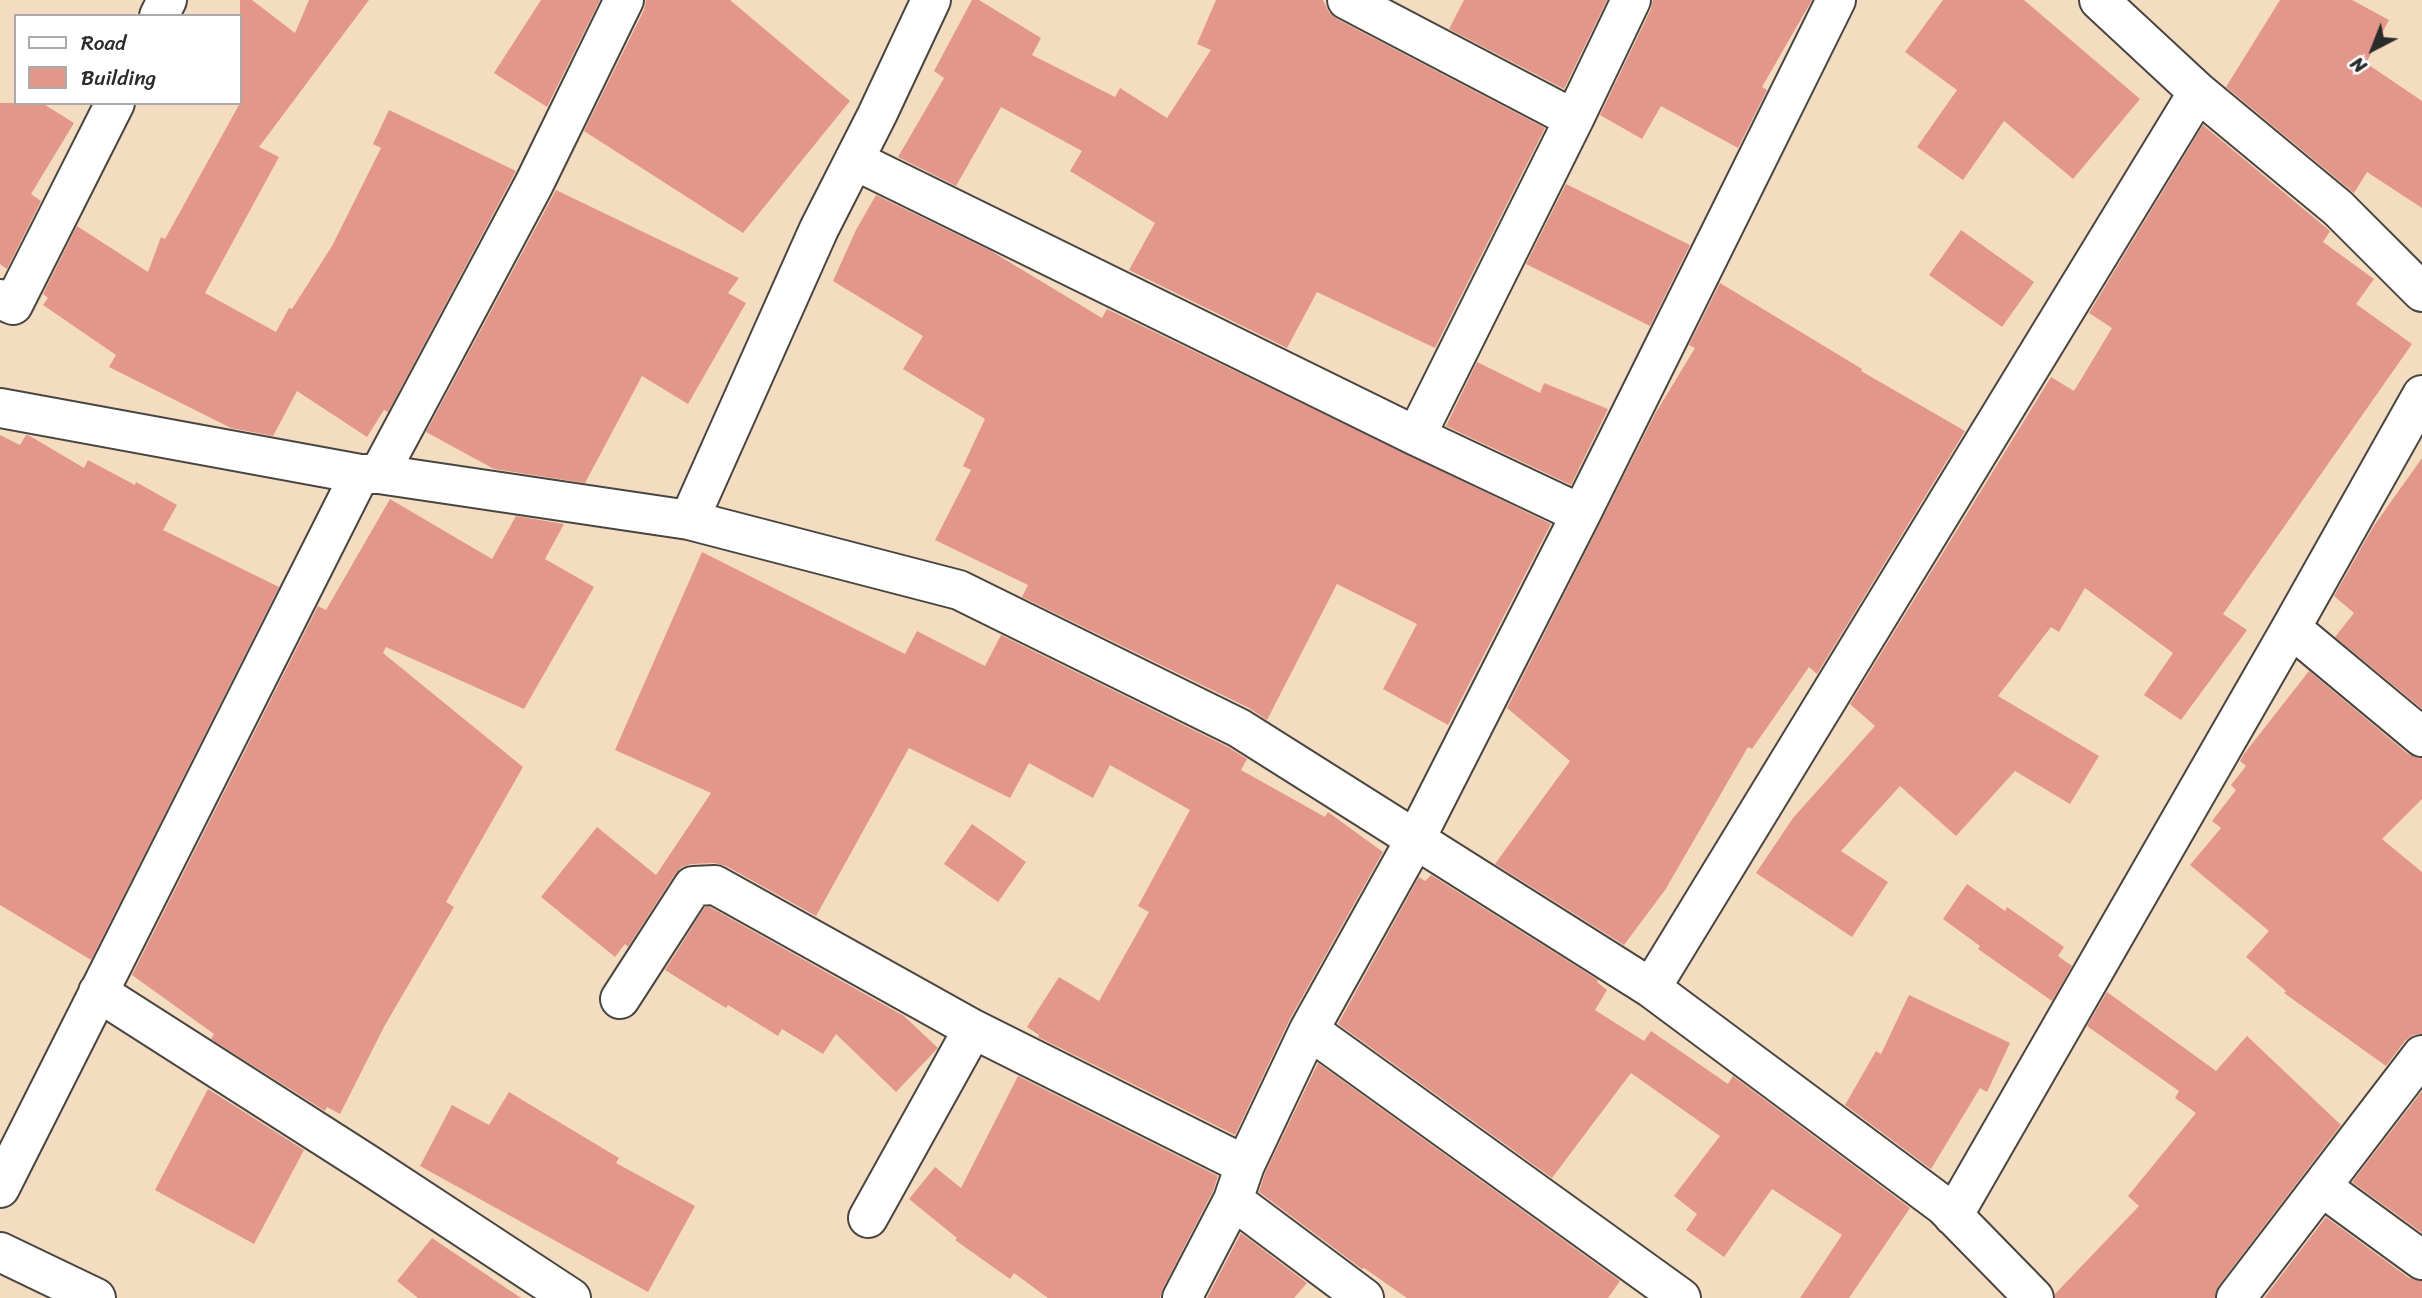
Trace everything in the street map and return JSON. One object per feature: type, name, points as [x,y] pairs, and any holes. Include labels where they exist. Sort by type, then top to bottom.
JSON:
[{"type":"street","points":[[0,1188],[97,992],[370,474],[534,184],[624,0]]},
{"type":"street","points":[[689,520],[819,229],[931,0]]},
{"type":"street","points":[[1347,0],[1574,119]]},
{"type":"street","points":[[1416,436],[1631,0]]},
{"type":"street","points":[[1182,1298],[1239,1183],[1309,1030],[1416,838],[1581,514],[1836,0]]},
{"type":"street","points":[[2099,0],[2198,92],[2417,273]]},
{"type":"street","points":[[1651,988],[2198,92]]},
{"type":"street","points":[[0,299],[13,305],[114,105]]},
{"type":"street","points":[[854,160],[1416,436],[1581,514]]},
{"type":"street","points":[[1953,1216],[2422,395]]},
{"type":"street","points":[[0,408],[370,474],[689,520],[959,590],[1239,728],[1651,988],[1944,1206],[2034,1298]]},
{"type":"street","points":[[2291,628],[2422,737]]},
{"type":"street","points":[[620,999],[693,886],[715,885],[1239,1183],[1364,1298]]},
{"type":"street","points":[[97,992],[570,1298]]},
{"type":"street","points":[[868,1218],[973,1030]]},
{"type":"street","points":[[1309,1030],[1681,1298]]},
{"type":"street","points":[[2236,1298],[2422,1055]]},
{"type":"street","points":[[2322,1187],[2422,1260]]},
{"type":"street","points":[[0,1252],[96,1298]]},
{"type":"building","points":[[240,0],[252,0],[295,33],[309,0],[369,0],[259,147],[279,157],[205,293],[276,332],[289,308],[292,309],[332,246],[381,148],[373,144],[389,110],[516,171],[388,412],[384,410],[367,437],[297,391],[273,436],[231,428],[109,367],[116,355],[43,305],[48,298],[43,294],[77,226],[148,272],[161,237],[165,239],[239,105],[242,105]]},
{"type":"building","points":[[541,0],[600,0],[547,107],[494,73]]},
{"type":"building","points":[[646,0],[730,0],[850,101],[743,233],[584,131],[644,10]]},
{"type":"building","points":[[972,0],[979,0],[1041,38],[1032,55],[1115,97],[1120,88],[1167,118],[1211,50],[1197,44],[1216,0],[1323,0],[1329,12],[1337,19],[1545,128],[1435,348],[1317,292],[1287,348],[1129,270],[1155,223],[1070,171],[1082,151],[1001,107],[956,186],[898,157],[944,78],[934,71]]},
{"type":"building","points":[[1464,0],[1607,0],[1564,89],[1449,29]]},
{"type":"building","points":[[1653,0],[1812,0],[1762,87],[1767,90],[1738,148],[1661,106],[1642,139],[1600,115]]},
{"type":"building","points":[[1943,0],[2024,0],[2140,99],[2073,179],[2004,121],[1963,180],[1917,147],[1957,90],[1905,52]]},
{"type":"building","points":[[2280,0],[2352,0],[2389,20],[2366,63],[2422,101],[2422,208],[2367,172],[2354,193],[2226,87]]},
{"type":"building","points":[[0,103],[45,105],[74,123],[31,194],[41,201],[7,269],[0,264]]},
{"type":"building","points":[[2203,125],[2330,231],[2323,242],[2374,279],[2356,304],[2412,344],[2223,614],[2247,630],[2181,720],[2144,695],[2173,653],[2085,588],[2059,632],[2051,627],[1998,696],[2099,756],[2070,804],[2015,771],[1956,836],[1900,786],[1841,851],[1888,882],[1852,937],[1756,873],[1793,818],[1875,726],[1850,704],[2051,377],[2074,391],[2112,328],[2089,313]]},
{"type":"building","points":[[1566,184],[1690,245],[1650,326],[1526,264]]},
{"type":"building","points":[[556,190],[739,278],[728,293],[746,303],[688,404],[642,376],[585,483],[494,469],[426,432]]},
{"type":"building","points":[[876,195],[991,251],[1102,318],[1107,309],[1551,524],[1448,725],[1383,689],[1417,624],[1337,584],[1267,720],[1249,708],[1022,597],[1028,585],[935,540],[971,470],[963,466],[985,419],[903,369],[923,336],[833,281],[856,230]]},
{"type":"building","points":[[1961,230],[2034,282],[2002,327],[1929,275]]},
{"type":"building","points":[[1720,283],[1862,369],[1861,371],[1965,431],[1817,674],[1809,667],[1752,749],[1748,747],[1665,890],[1624,945],[1495,864],[1570,761],[1507,708],[1655,414],[1695,348],[1689,345]]},
{"type":"building","points":[[1477,362],[1540,393],[1544,383],[1608,409],[1571,485],[1446,426]]},
{"type":"building","points":[[0,435],[20,445],[26,435],[30,436],[84,468],[88,460],[135,485],[136,482],[177,505],[163,530],[279,587],[91,960],[0,905]]},
{"type":"building","points":[[2422,458],[2422,709],[2335,637],[2354,613],[2334,596],[2373,527]]},
{"type":"building","points":[[390,499],[492,559],[516,516],[564,524],[545,559],[594,587],[524,709],[386,647],[383,653],[523,767],[446,902],[454,907],[385,1025],[340,1114],[327,1107],[325,1111],[211,1039],[214,1034],[132,975],[318,606],[326,610]]},
{"type":"building","points":[[702,552],[905,654],[917,631],[985,666],[1001,635],[1228,747],[1247,759],[1241,770],[1325,817],[1328,812],[1383,852],[1290,1019],[1235,1135],[1038,1037],[1039,1035],[1027,1027],[1059,977],[1099,1001],[1149,912],[1138,906],[1190,810],[1110,765],[1093,798],[1029,763],[1010,798],[909,748],[816,916],[726,866],[714,863],[691,864],[682,867],[675,874],[628,947],[625,944],[615,957],[541,897],[597,827],[656,875],[711,793],[615,750]]},
{"type":"building","points":[[2309,671],[2408,754],[2422,758],[2422,799],[2382,839],[2422,872],[2422,1034],[2413,1035],[2405,1041],[2386,1066],[2284,993],[2286,991],[2246,957],[2269,931],[2190,865],[2221,828],[2212,821],[2236,790],[2231,785],[2246,766],[2240,761],[2244,754]]},
{"type":"building","points":[[972,824],[1026,862],[998,902],[944,864]]},
{"type":"building","points":[[1431,875],[1598,980],[1607,990],[1595,1010],[1644,1041],[1651,1031],[1728,1084],[1733,1076],[1910,1208],[1849,1298],[1800,1298],[1842,1235],[1772,1189],[1724,1257],[1686,1230],[1697,1214],[1674,1196],[1720,1136],[1631,1073],[1552,1178],[1338,1024],[1419,877],[1425,881]]},
{"type":"building","points":[[1967,884],[2005,911],[2007,907],[2064,947],[2058,956],[2072,966],[2052,1001],[1978,949],[1980,946],[1943,919]]},
{"type":"building","points":[[705,907],[710,907],[904,1016],[938,1048],[896,1092],[836,1034],[823,1054],[782,1029],[778,1036],[728,1005],[726,1008],[665,970]]},
{"type":"building","points":[[2107,992],[2216,1071],[2247,1036],[2341,1125],[2219,1285],[2215,1298],[2055,1298],[2055,1294],[2139,1206],[2128,1196],[2196,1113],[2175,1098],[2179,1091],[2087,1026]]},
{"type":"building","points":[[1909,995],[2010,1043],[1987,1092],[1980,1088],[1931,1169],[1845,1105],[1876,1051],[1881,1054]]},
{"type":"building","points":[[1318,1063],[1620,1281],[1608,1298],[1407,1298],[1362,1269],[1259,1192],[1265,1173]]},
{"type":"building","points":[[1018,1076],[1218,1176],[1160,1298],[1048,1298],[1014,1273],[1010,1279],[955,1240],[957,1238],[909,1199],[935,1167],[961,1188]]},
{"type":"building","points":[[208,1089],[304,1150],[254,1244],[155,1190]]},
{"type":"building","points":[[2422,1091],[2422,1233],[2352,1182]]},
{"type":"building","points":[[509,1092],[619,1158],[616,1163],[695,1206],[648,1292],[420,1166],[452,1105],[489,1125]]},
{"type":"building","points":[[2326,1217],[2409,1278],[2422,1281],[2422,1298],[2264,1298]]},
{"type":"building","points":[[1241,1233],[1307,1283],[1294,1298],[1207,1298]]},
{"type":"building","points":[[432,1238],[521,1298],[418,1298],[397,1281]]}]
